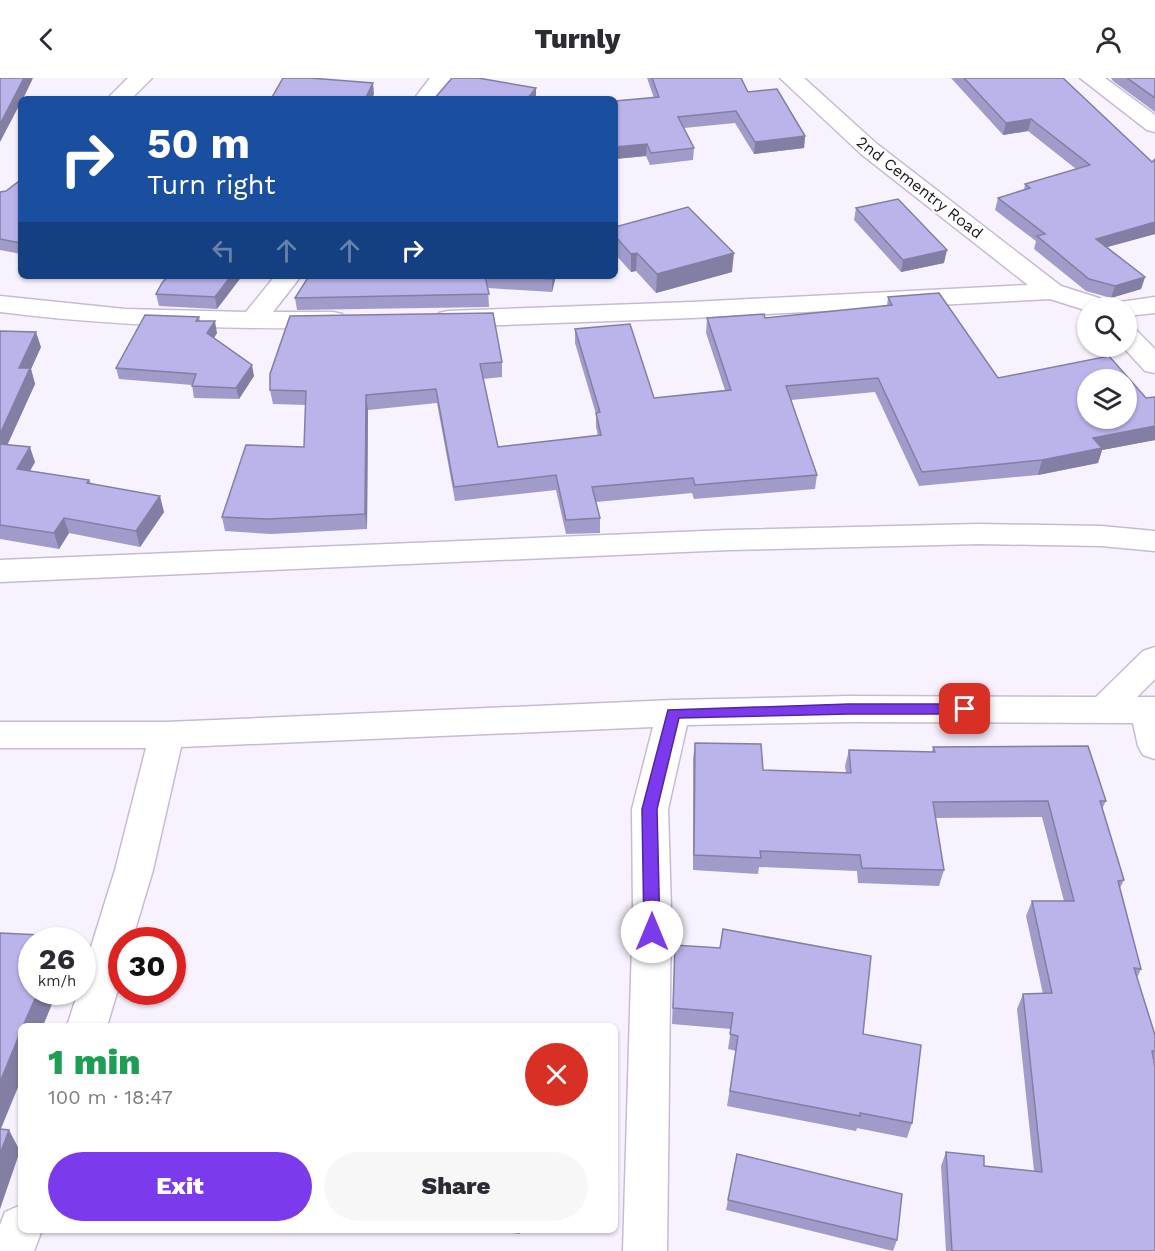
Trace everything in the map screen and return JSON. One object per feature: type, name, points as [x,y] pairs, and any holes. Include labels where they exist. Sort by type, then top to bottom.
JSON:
[{"type":"street","points":[[121,96],[141,78]]},
{"type":"street","points":[[427,96],[441,78]]},
{"type":"street","name":"2nd Cementry Road","points":[[791,78],[869,148],[1052,291]]},
{"type":"street","points":[[1091,78],[1155,125]]},
{"type":"street","points":[[253,321],[286,279]]},
{"type":"street","points":[[426,319],[692,310],[1052,291],[1077,299]]},
{"type":"street","points":[[0,304],[50,311],[199,321],[357,320]]},
{"type":"street","points":[[1137,307],[1155,305]]},
{"type":"street","points":[[1137,346],[1155,365]]},
{"type":"street","points":[[0,571],[729,540],[956,534],[1101,536],[1155,541]]},
{"type":"street","points":[[1104,710],[1155,659]]},
{"type":"street","points":[[0,735],[167,735],[673,713],[849,709],[1151,710],[1155,746]]},
{"type":"street","points":[[645,1251],[652,909],[650,809],[673,713]]},
{"type":"street","points":[[88,1023],[134,870],[167,735]]},
{"type":"street","points":[[12,1251],[19,1233]]},
{"type":"building","points":[[0,78],[24,78],[0,124]]},
{"type":"building","points":[[283,78],[373,83],[366,96],[273,96]]},
{"type":"building","points":[[452,78],[478,78],[536,88],[529,96],[437,96]]},
{"type":"building","points":[[652,78],[741,78],[748,92],[777,89],[805,136],[755,142],[736,111],[678,117],[694,148],[651,153],[647,144],[618,147],[618,101],[659,97]]},
{"type":"building","points":[[964,78],[1063,78],[1152,162],[1155,159],[1155,222],[1096,239],[1145,277],[1115,286],[1089,279],[1037,236],[1045,234],[998,198],[1030,188],[1025,184],[1090,165],[1031,119],[1006,123]]},
{"type":"building","points":[[1127,78],[1155,78],[1155,98]]},
{"type":"building","points":[[18,182],[18,242],[0,239],[0,192],[6,191]]},
{"type":"building","points":[[898,199],[947,250],[903,260],[856,208]]},
{"type":"building","points":[[688,207],[734,253],[657,274],[637,253],[631,254],[618,239],[618,226]]},
{"type":"building","points":[[165,279],[229,279],[215,297],[156,294]]},
{"type":"building","points":[[307,279],[486,279],[489,294],[295,298]]},
{"type":"building","points":[[939,293],[998,378],[1110,357],[1120,369],[1077,369],[1077,429],[1137,429],[1137,388],[1146,398],[1155,397],[1155,426],[1093,438],[1102,448],[1042,460],[922,472],[878,378],[786,386],[817,475],[695,485],[693,478],[592,487],[600,518],[566,520],[556,475],[454,487],[436,389],[366,395],[365,514],[268,519],[222,517],[246,445],[304,447],[306,391],[270,390],[270,374],[290,316],[493,313],[502,362],[480,364],[498,447],[601,435],[596,413],[600,412],[575,329],[630,324],[654,398],[731,390],[707,318],[764,314],[765,318],[892,305],[888,297]]},
{"type":"building","points":[[145,315],[199,317],[196,321],[215,321],[207,333],[252,365],[236,388],[192,386],[196,374],[116,368]]},
{"type":"building","points":[[0,331],[36,332],[19,368],[30,368],[0,434]]},
{"type":"building","points":[[0,444],[30,447],[17,469],[89,480],[87,483],[160,496],[136,531],[64,518],[54,533],[0,525]]},
{"type":"building","points":[[695,743],[761,744],[763,770],[851,773],[849,750],[935,752],[933,747],[1088,746],[1106,801],[1100,801],[1124,880],[1118,881],[1141,969],[1134,968],[1155,1035],[1155,1051],[1152,1051],[1155,1067],[1155,1251],[952,1251],[946,1152],[984,1156],[984,1166],[1042,1172],[1023,994],[1052,993],[1032,901],[1074,901],[1048,801],[933,802],[944,870],[862,868],[860,855],[760,851],[761,858],[694,855]]},
{"type":"building","points":[[723,929],[871,956],[863,1034],[921,1045],[912,1123],[860,1113],[860,1116],[730,1091],[738,1036],[730,1034],[733,1013],[673,1008],[675,945],[720,948]]},
{"type":"building","points":[[0,933],[18,934],[18,1005],[32,1005],[24,1023],[18,1023],[18,1038],[0,1082]]},
{"type":"building","points":[[0,1129],[9,1130],[0,1154]]},
{"type":"building","points":[[737,1154],[902,1194],[897,1240],[728,1200]]},
{"type":"route","points":[[652,932],[650,809],[673,713],[965,709]]}]
